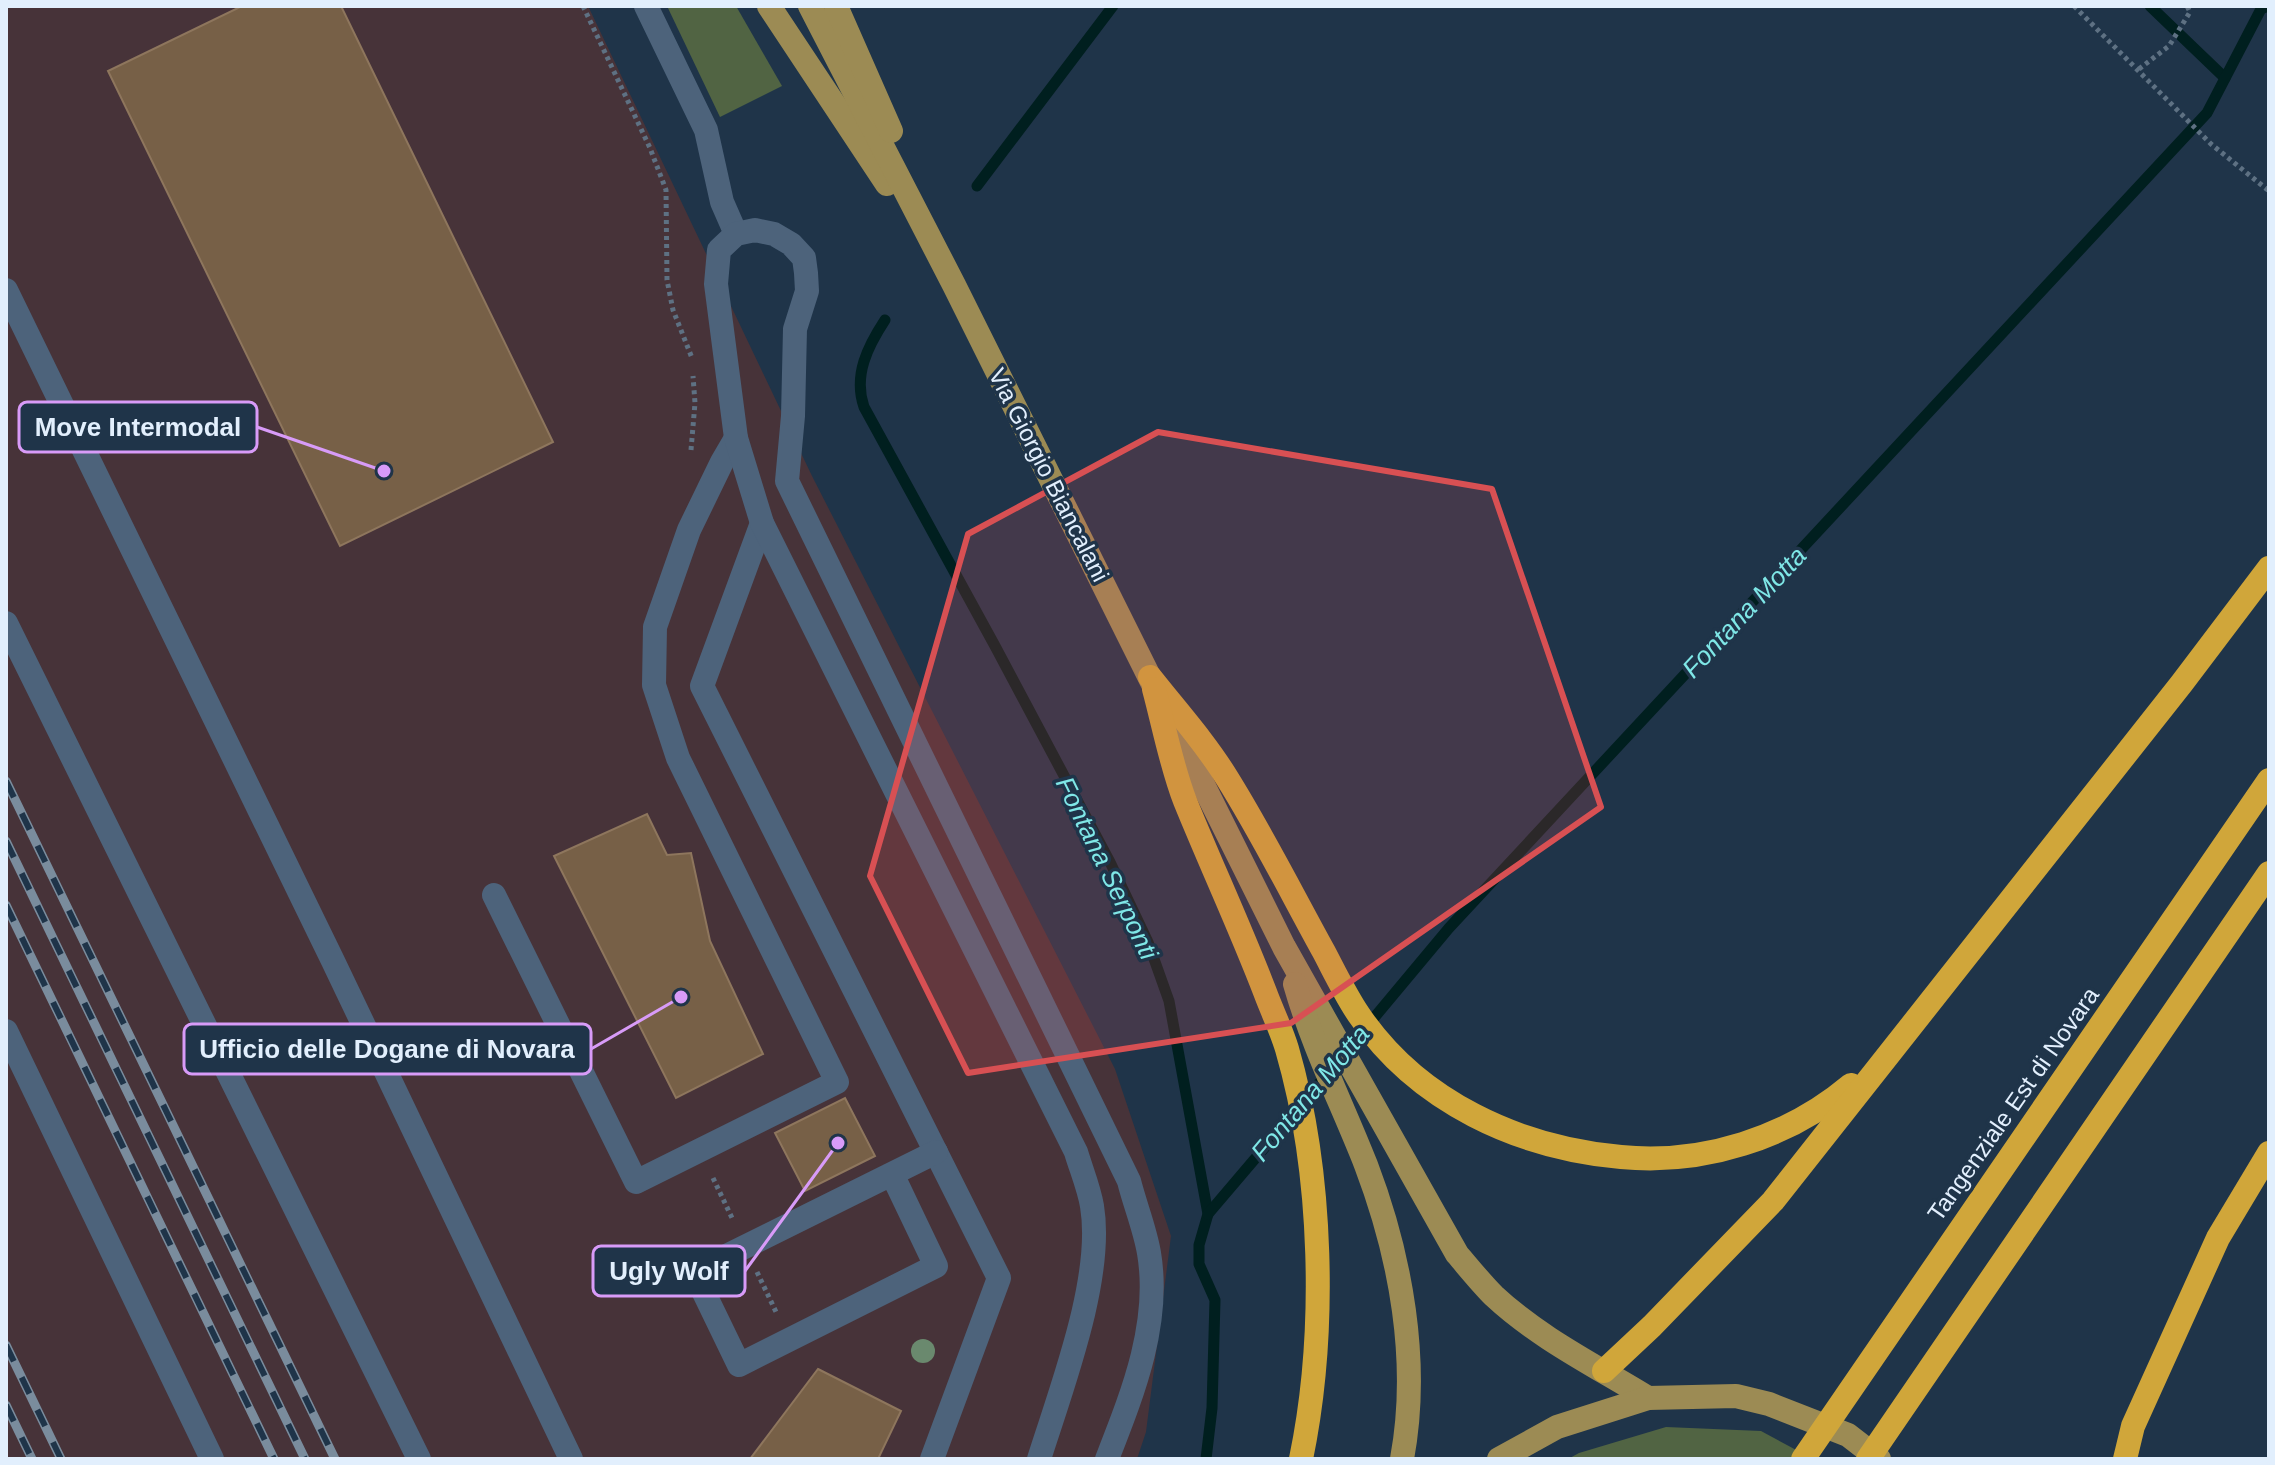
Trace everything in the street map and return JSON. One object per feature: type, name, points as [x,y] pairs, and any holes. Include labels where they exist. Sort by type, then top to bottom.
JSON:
[{"type":"highway","points":[[1604,1371],[1773,1201],[2182,683],[2269,568]]},
{"type":"highway","points":[[1150,677],[1226,776],[1359,1015],[1387,1052],[1425,1086],[1469,1113],[1506,1131],[1557,1147],[1646,1159],[1707,1153],[1775,1133],[1825,1108],[1890,1053]]},
{"type":"highway","points":[[1150,677],[1184,797],[1281,1034],[1303,1122],[1312,1171],[1317,1279],[1312,1386],[1301,1459]]},
{"type":"highway","name":"Tangenziale Est di Novara","points":[[1803,1459],[2269,780]]},
{"type":"highway","points":[[1868,1459],[2269,873]]},
{"type":"highway","points":[[2111,1459],[2133,1426],[2218,1238],[2269,1153]]},
{"type":"highway","points":[[2125,1459],[2133,1426]]},
{"type":"main road","points":[[769,6],[954,285]]},
{"type":"main road","name":"Via Giorgio Biancalani","points":[[810,6],[954,285],[1284,947],[1457,1254],[1493,1295],[1517,1314],[1561,1347],[1648,1398]]},
{"type":"main road","points":[[836,6],[898,146],[954,285]]},
{"type":"main road","name":"Via Giorgio Biancalani","points":[[1284,947],[1308,1030],[1367,1167],[1404,1309],[1408,1386],[1402,1459]]},
{"type":"main road","points":[[1499,1459],[1557,1427],[1648,1398],[1736,1396],[1848,1435],[1879,1459]]},
{"type":"lane","points":[[646,6],[706,130],[722,202],[736,234]]},
{"type":"lane","points":[[1039,1459],[1077,1337],[1093,1254],[1092,1207],[1076,1152],[762,523],[736,438],[716,284],[719,250],[736,234],[755,230],[774,234],[791,244],[804,258],[807,291],[795,329],[793,416],[787,481],[1129,1181],[1149,1254],[1150,1314],[1136,1387],[1107,1459]]},
{"type":"lane","points":[[6,290],[333,961],[571,1459]]},
{"type":"lane","points":[[494,895],[636,1182],[837,1082],[678,758],[654,685],[655,627],[689,530],[736,438]]},
{"type":"lane","points":[[762,523],[702,686],[999,1278],[932,1459]]},
{"type":"lane","points":[[6,623],[419,1459]]},
{"type":"lane","points":[[6,1031],[212,1459]]},
{"type":"lane","points":[[892,1174],[936,1266],[739,1365],[694,1272],[936,1152]]},
{"type":"path","points":[[583,6],[650,148],[666,190],[667,280],[673,310],[692,360]]},
{"type":"path","points":[[2074,6],[2205,138],[2269,191]]},
{"type":"path","points":[[2139,69],[2169,46],[2190,12],[2187,6]]},
{"type":"path","points":[[691,455],[695,403],[693,374]]},
{"type":"highlighted area","points":[[1158,432],[1492,489],[1601,807],[1291,1023],[968,1073],[870,876],[968,534]]},
{"type":"shaded area","points":[[6,6],[588,6],[812,476],[1115,1069],[1171,1236],[1146,1432],[1137,1459],[6,1459]]},
{"type":"green space","points":[[667,6],[736,6],[782,86],[720,117]]},
{"type":"green space","points":[[1666,1427],[1761,1431],[1813,1459],[1568,1459]]},
{"type":"building","points":[[242,6],[341,6],[553,442],[340,546],[108,71]]},
{"type":"building","points":[[647,814],[667,855],[691,853],[710,941],[763,1054],[676,1098],[554,856]]},
{"type":"building","points":[[845,1098],[875,1156],[805,1191],[775,1133]]},
{"type":"building","points":[[818,1369],[901,1411],[878,1459],[750,1459]]},
{"type":"waterway","name":"Fontana Serponti","points":[[977,186],[1113,6]]},
{"type":"waterway","points":[[2150,6],[2225,78]]},
{"type":"waterway","name":"Fontana Motta","points":[[1343,1055],[1449,928],[2207,113],[2261,9],[2268,6]]},
{"type":"waterway","name":"Fontana Serponti","points":[[885,320],[873,340],[861,372],[864,407],[1110,862],[1148,942],[1169,1001],[1208,1214],[1199,1245],[1199,1264],[1215,1300],[1212,1408],[1206,1459]]},
{"type":"waterway","name":"Fontana Motta","points":[[1208,1214],[1327,1074]]},
{"type":"railway","points":[[6,781],[335,1459]]},
{"type":"railway","points":[[6,841],[305,1459]]},
{"type":"railway","points":[[6,905],[274,1459]]},
{"type":"railway","points":[[6,1345],[61,1459]]},
{"type":"railway","points":[[6,1405],[32,1459]]},
{"type":"place","name":"Move Intermodal","points":[[384,471]]},
{"type":"place","name":"Ufficio delle Dogane di Novara","points":[[681,997]]},
{"type":"place","name":"Ugly Wolf","points":[[838,1143]]}]
